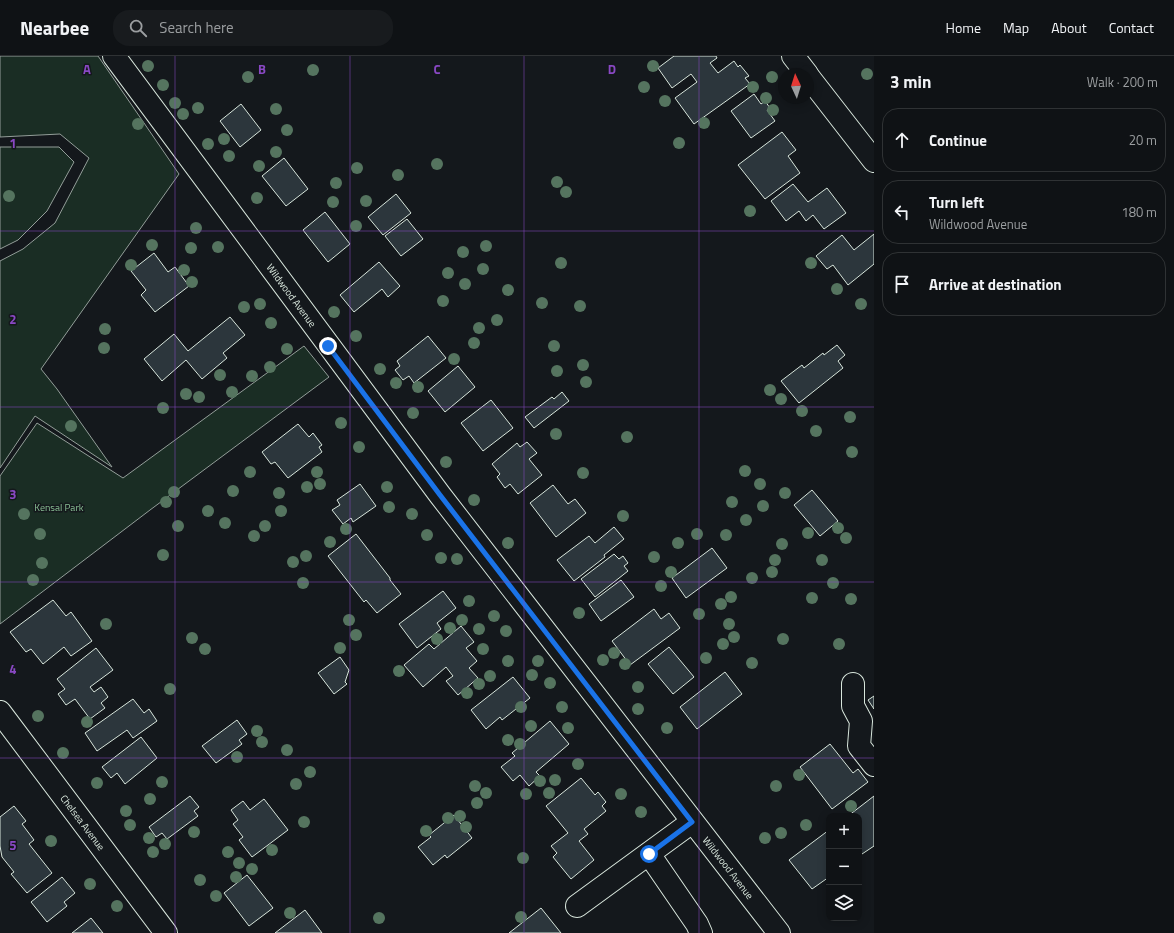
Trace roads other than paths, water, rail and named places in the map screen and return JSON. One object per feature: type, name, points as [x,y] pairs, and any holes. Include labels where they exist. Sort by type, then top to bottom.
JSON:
[{"type":"street","name":"Wildwood Avenue","points":[[114,56],[440,495],[779,933]]},
{"type":"street","points":[[793,56],[802,68]]},
{"type":"street","points":[[814,84],[874,161]]},
{"type":"street","points":[[853,684],[853,706],[861,721],[859,746],[874,765]]},
{"type":"street","name":"Chelsea Avenue","points":[[0,712],[166,933]]},
{"type":"street","points":[[577,906],[692,822]]},
{"type":"street","points":[[649,854],[698,924],[701,933]]},
{"type":"park label","name":"Kensal Park","points":[[59,507]]}]
